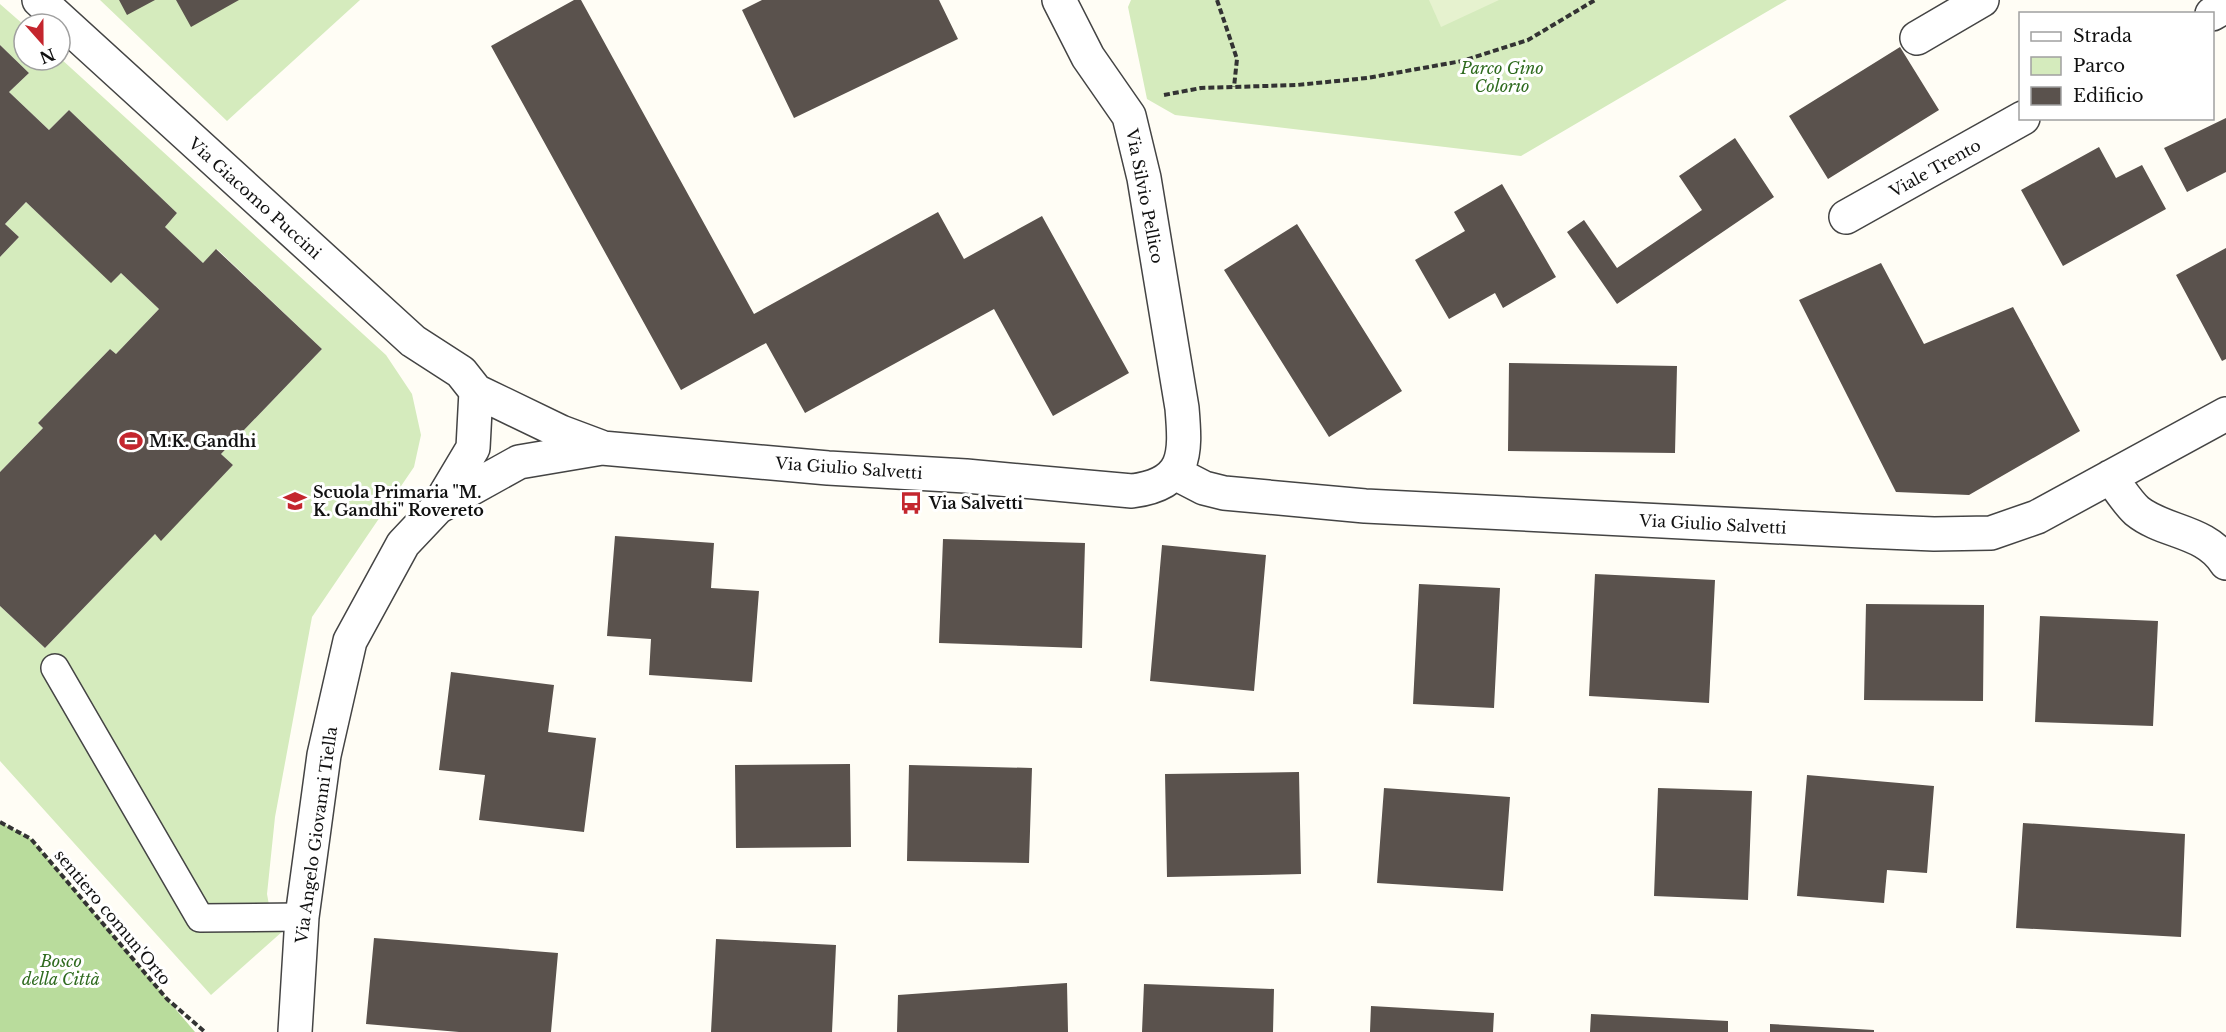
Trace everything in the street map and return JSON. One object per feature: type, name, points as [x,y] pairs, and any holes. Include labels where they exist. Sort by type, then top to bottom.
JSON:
[{"type":"street","name":"Via Giacomo Puccini","points":[[39,0],[413,341],[461,372],[476,390],[561,432],[602,447]]},
{"type":"street","name":"Via Silvio Pellico","points":[[1059,0],[1088,57],[1129,116],[1144,178],[1182,408],[1185,439],[1182,457],[1175,473]]},
{"type":"street","points":[[1917,38],[1982,0]]},
{"type":"street","name":"Viale Trento","points":[[1846,217],[2020,120]]},
{"type":"street","points":[[438,507],[473,448],[476,390]]},
{"type":"street","name":"Via Giulio Salvetti","points":[[519,462],[602,447],[828,468],[966,476],[1121,490],[1147,489],[1165,482],[1175,473],[1204,488],[1224,493],[1365,506],[1934,534],[1991,533],[2037,518],[2226,414]]},
{"type":"street","name":"Via Angelo Giovanni Tiella","points":[[295,1032],[302,917],[324,755],[350,641],[403,544],[438,507],[519,462]]},
{"type":"street","points":[[2110,477],[2137,511],[2204,541],[2221,554],[2226,563]]},
{"type":"lane","points":[[55,668],[201,918],[302,917]]},
{"type":"path","points":[[1217,0],[1237,59],[1234,87]]},
{"type":"path","points":[[1129,116],[1147,99],[1201,88],[1297,85],[1367,78],[1462,61],[1528,40],[1595,0]]},
{"type":"path","name":"sentiero comun'Orto","points":[[0,822],[31,839],[167,999],[205,1032]]},
{"type":"green space","points":[[100,0],[360,0],[227,121]]},
{"type":"green space","name":"Parco Gino Colorio","points":[[1131,0],[1787,0],[1521,156],[1175,115],[1147,99],[1128,7]]},
{"type":"green space","points":[[1429,0],[1499,0],[1441,27]]},
{"type":"green space","name":"Scuola Primaria \"M. K. Gandhi\" Rovereto","points":[[0,4],[12,14],[12,57],[0,45]]},
{"type":"green space","name":"Scuola Primaria \"M. K. Gandhi\" Rovereto","points":[[72,69],[386,355],[412,394],[421,435],[414,467],[312,617],[275,817],[267,894],[271,916],[283,931],[211,995],[0,761],[0,606],[45,648],[155,534],[161,540],[233,465],[221,454],[322,349],[217,249],[203,263],[165,227],[177,213],[69,110],[49,130],[9,92],[29,73],[72,72]]},
{"type":"green space","points":[[26,202],[111,282],[121,273],[159,309],[116,354],[110,349],[38,423],[43,428],[0,472],[0,257],[19,237],[5,224]]},
{"type":"green space","name":"Bosco della Città","points":[[0,822],[31,839],[195,1032],[0,1032]]},
{"type":"building","points":[[119,0],[155,0],[127,15]]},
{"type":"building","points":[[176,0],[239,0],[191,27]]},
{"type":"building","points":[[574,0],[581,0],[754,314],[938,212],[964,259],[1042,216],[1129,373],[1053,416],[994,309],[805,413],[766,343],[681,390],[491,46]]},
{"type":"building","points":[[762,0],[939,0],[958,39],[794,118],[742,10]]},
{"type":"building","points":[[0,45],[12,57],[12,72],[29,73],[9,92],[49,130],[69,110],[177,213],[165,227],[203,263],[216,249],[322,349],[221,454],[233,465],[161,541],[155,534],[45,648],[0,606],[0,472],[43,428],[38,423],[110,349],[116,354],[159,309],[121,273],[111,283],[26,202],[5,224],[19,237],[0,257]]},
{"type":"building","points":[[1900,47],[1939,110],[1828,179],[1789,116]]},
{"type":"building","points":[[2226,118],[2226,172],[2187,192],[2164,148]]},
{"type":"building","points":[[1735,138],[1774,197],[1617,304],[1567,232],[1584,220],[1617,268],[1702,210],[1679,176]]},
{"type":"building","points":[[2099,147],[2116,178],[2142,165],[2166,209],[2063,266],[2021,190]]},
{"type":"building","points":[[1502,184],[1556,277],[1503,308],[1495,293],[1449,319],[1415,260],[1465,231],[1454,212]]},
{"type":"building","points":[[1297,224],[1402,391],[1329,437],[1224,270]]},
{"type":"building","points":[[2226,248],[2226,359],[2222,361],[2176,275]]},
{"type":"building","points":[[1881,263],[1924,344],[2013,307],[2080,431],[1969,495],[1896,492],[1799,300]]},
{"type":"building","points":[[1509,363],[1677,366],[1675,453],[1508,451]]},
{"type":"building","points":[[615,536],[714,543],[711,588],[759,591],[752,682],[649,675],[651,639],[607,636]]},
{"type":"building","points":[[943,539],[1085,543],[1082,648],[939,643]]},
{"type":"building","points":[[1162,545],[1266,555],[1254,691],[1150,681]]},
{"type":"building","points":[[1595,574],[1715,580],[1709,703],[1589,696]]},
{"type":"building","points":[[1419,584],[1500,588],[1494,708],[1413,704]]},
{"type":"building","points":[[1866,604],[1984,605],[1983,701],[1864,700]]},
{"type":"building","points":[[2040,616],[2158,621],[2153,726],[2035,722]]},
{"type":"building","points":[[451,672],[554,685],[548,732],[596,738],[584,832],[479,820],[485,775],[439,770]]},
{"type":"building","points":[[850,764],[851,847],[736,848],[735,765]]},
{"type":"building","points":[[909,765],[1032,768],[1029,863],[907,861]]},
{"type":"building","points":[[1299,772],[1301,874],[1167,877],[1165,774]]},
{"type":"building","points":[[1807,775],[1934,786],[1927,873],[1887,870],[1884,903],[1797,896]]},
{"type":"building","points":[[1384,788],[1510,797],[1503,891],[1377,883]]},
{"type":"building","points":[[1658,788],[1752,791],[1748,900],[1654,896]]},
{"type":"building","points":[[2023,823],[2185,834],[2181,937],[2016,928]]},
{"type":"building","points":[[374,938],[558,953],[551,1032],[459,1032],[366,1024]]},
{"type":"building","points":[[716,939],[836,945],[832,1032],[711,1032]]},
{"type":"building","points":[[1067,983],[1068,1032],[897,1032],[898,995]]},
{"type":"building","points":[[1144,984],[1274,989],[1273,1032],[1142,1032]]},
{"type":"building","points":[[1371,1006],[1494,1013],[1493,1032],[1370,1032]]},
{"type":"building","points":[[1591,1014],[1728,1021],[1728,1032],[1590,1032]]},
{"type":"building","points":[[1770,1024],[1874,1030],[1874,1032],[1770,1032]]},
{"type":"place","name":"M.K. Gandhi","points":[[131,441]]},
{"type":"place","name":"Scuola Primaria \"M. K. Gandhi\" Rovereto","points":[[295,501]]},
{"type":"place","name":"Via Salvetti","points":[[911,503]]}]
